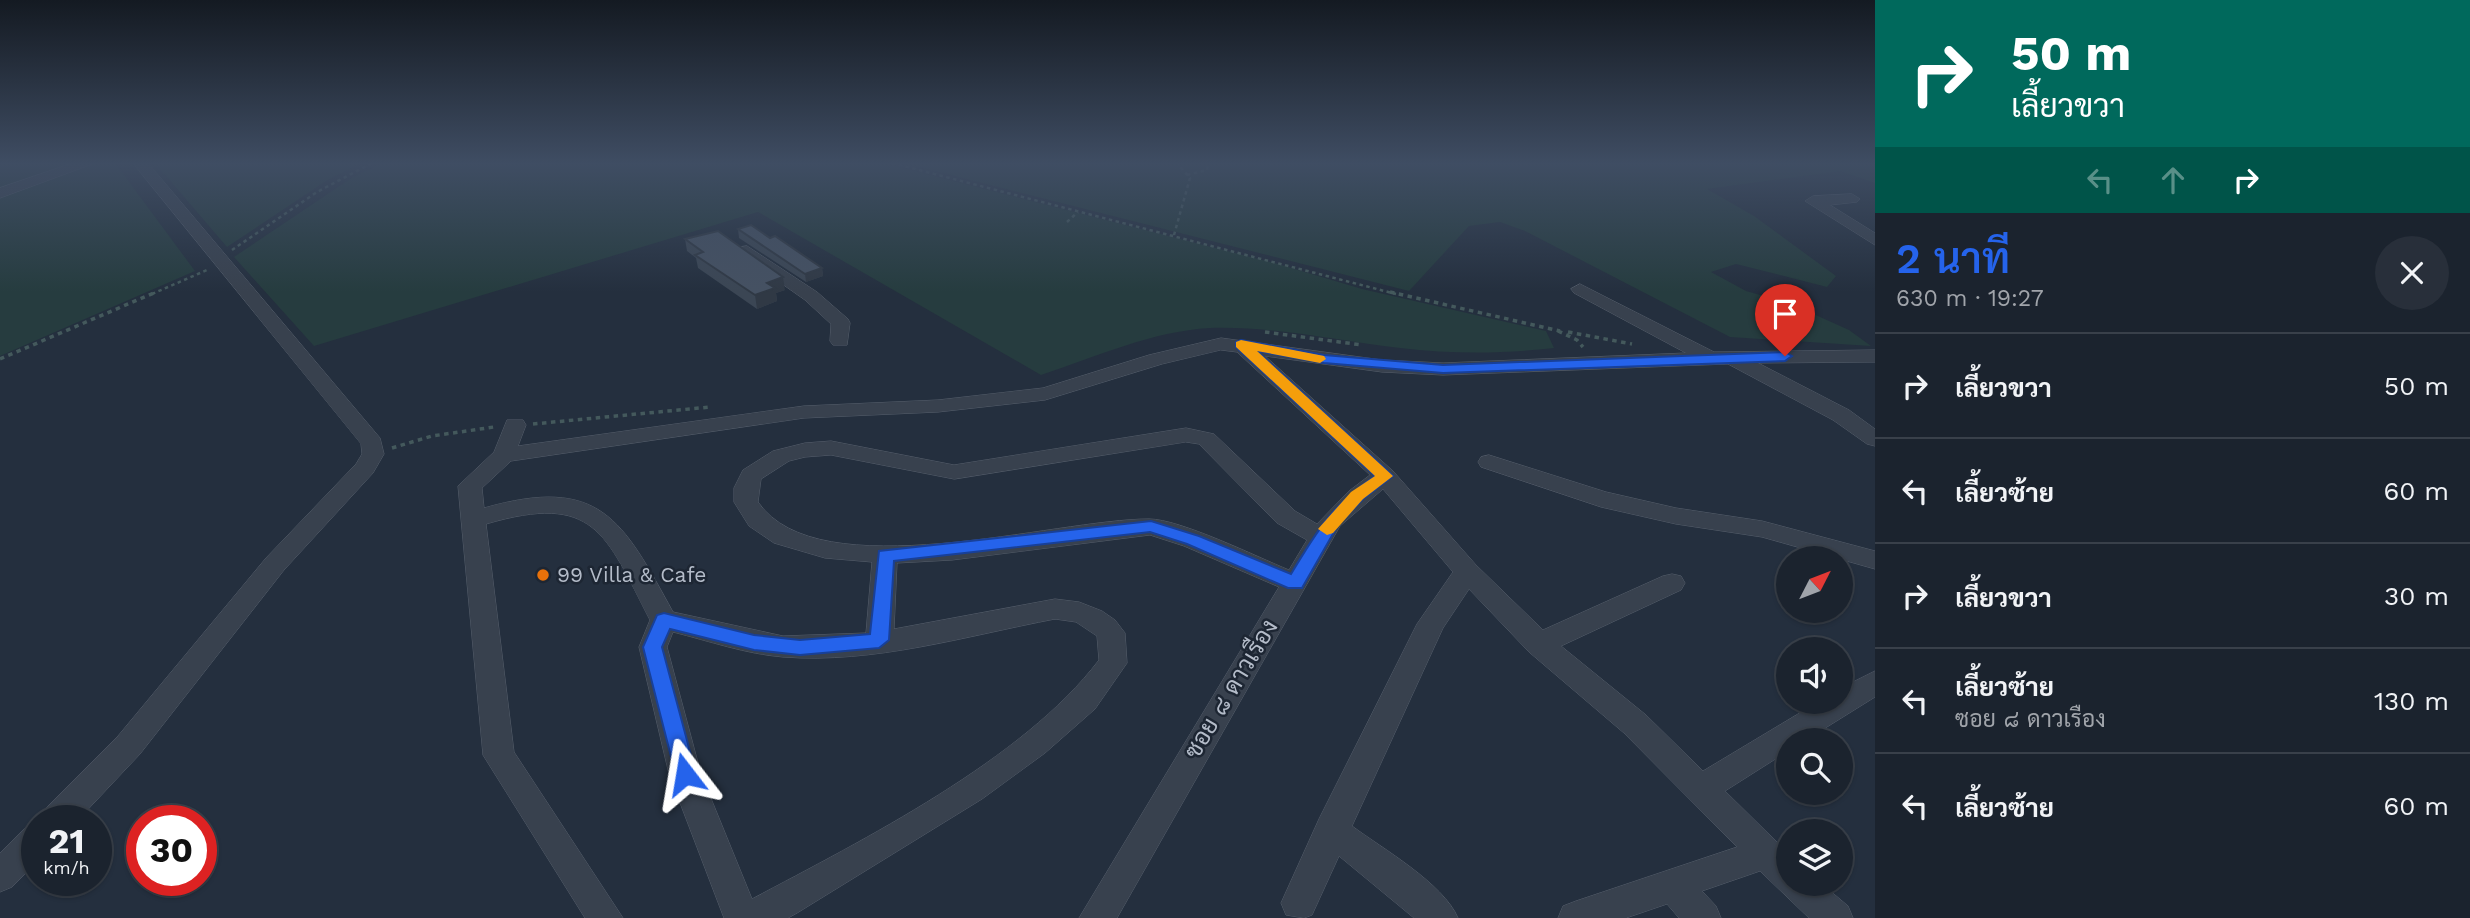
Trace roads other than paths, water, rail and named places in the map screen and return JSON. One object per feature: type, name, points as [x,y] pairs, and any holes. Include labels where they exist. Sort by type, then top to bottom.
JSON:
[{"type":"street","points":[[71,805],[129,745],[275,564],[365,468],[373,454],[372,443],[177,206]]},
{"type":"street","points":[[1821,206],[1875,240]]},
{"type":"street","points":[[728,239],[829,309],[841,323],[840,341]]},
{"type":"street","points":[[1580,289],[1841,415],[1875,439]]},
{"type":"street","points":[[1251,338],[1385,476],[1467,572],[1539,644],[1634,724],[1703,788],[1776,865]]},
{"type":"street","points":[[504,455],[804,412],[938,405],[1045,394],[1203,346],[1251,338],[1324,359],[1443,369],[1720,358],[1875,356]]},
{"type":"street","points":[[515,425],[504,455],[470,486],[499,755],[605,918]]},
{"type":"street","points":[[1295,583],[1193,540],[1151,527],[952,551],[885,555],[825,549],[783,537],[758,520],[746,502],[746,488],[751,475],[781,456],[805,450],[831,448],[954,472],[1185,435],[1206,439],[1286,517],[1322,538]]},
{"type":"street","points":[[1489,462],[1601,499],[1676,516],[1762,529],[1875,560]]},
{"type":"street","name":"ซอย ๘ ดาวเรือง","points":[[1097,918],[1331,521],[1357,495],[1385,476]]},
{"type":"street","points":[[473,520],[530,505],[561,503],[602,520],[628,555],[664,620],[754,643],[789,646],[879,640],[1055,609],[1079,610],[1102,622],[1116,639],[1116,655],[1109,671],[1087,698],[995,775],[872,853],[753,918]]},
{"type":"street","points":[[879,640],[885,555]]},
{"type":"street","points":[[1299,903],[1331,830],[1431,624],[1467,572]]},
{"type":"street","points":[[1539,644],[1671,583]]},
{"type":"street","points":[[664,620],[653,647],[685,774],[742,918]]},
{"type":"street","points":[[1703,788],[1875,682]]},
{"type":"street","points":[[1331,830],[1402,883],[1440,918]]},
{"type":"street","points":[[0,876],[21,855]]},
{"type":"street","points":[[1576,918],[1673,885],[1776,865]]},
{"type":"street","points":[[1673,885],[1703,918]]},
{"type":"street","points":[[1810,896],[1835,918]]},
{"type":"place","name":"99 Villa & Cafe","points":[[543,575]]}]
